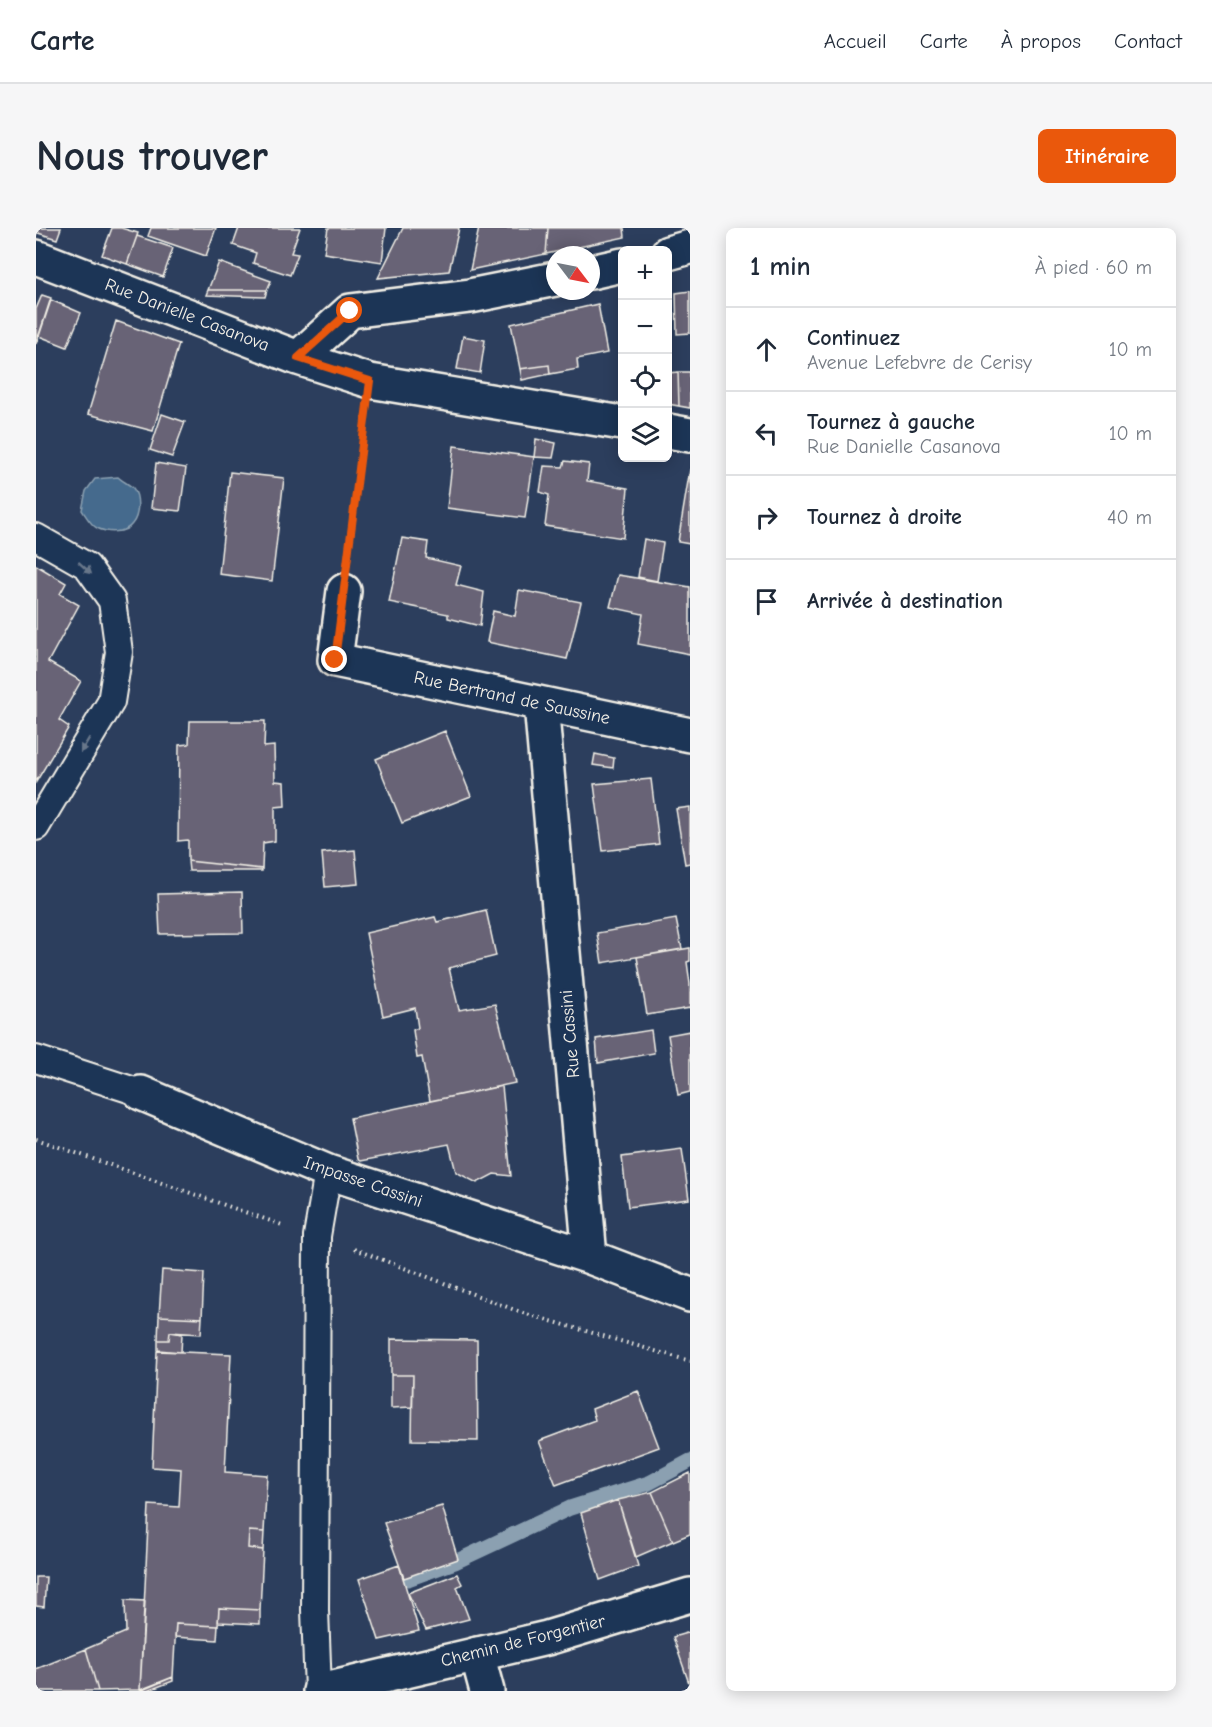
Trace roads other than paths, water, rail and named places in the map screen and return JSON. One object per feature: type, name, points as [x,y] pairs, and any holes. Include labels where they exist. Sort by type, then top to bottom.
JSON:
[{"type":"street","points":[[672,252],[690,247]]},
{"type":"street","name":"Rue Danielle Casanova","points":[[36,257],[298,358],[370,381],[618,422]]},
{"type":"street","points":[[600,270],[618,266]]},
{"type":"street","points":[[298,358],[350,311],[470,296],[546,281]]},
{"type":"street","points":[[672,432],[690,435]]},
{"type":"street","name":"Rue Bertrand de Saussine","points":[[344,591],[335,660],[690,735]]},
{"type":"street","name":"Rue Cassini","points":[[541,704],[590,1257]]},
{"type":"street","name":"Impasse Cassini","points":[[141,1093],[328,1172],[590,1257]]},
{"type":"street","points":[[590,1257],[690,1295]]},
{"type":"street","name":"Chemin de Forgentier","points":[[319,1691],[548,1638],[690,1594]]},
{"type":"street","points":[[477,1653],[487,1691]]},
{"type":"lane","points":[[36,537],[87,566],[112,601],[119,652],[111,702],[36,827]]},
{"type":"lane","points":[[36,1059],[141,1093]]},
{"type":"lane","points":[[319,1691],[315,1610],[317,1236],[328,1172]]},
{"type":"water","points":[[118,477],[135,492],[138,501],[136,516],[125,530],[111,532],[101,530],[93,525],[82,510],[86,491],[95,479]]},
{"type":"waterway","points":[[408,1579],[455,1562],[570,1508],[649,1483],[690,1461]]}]
